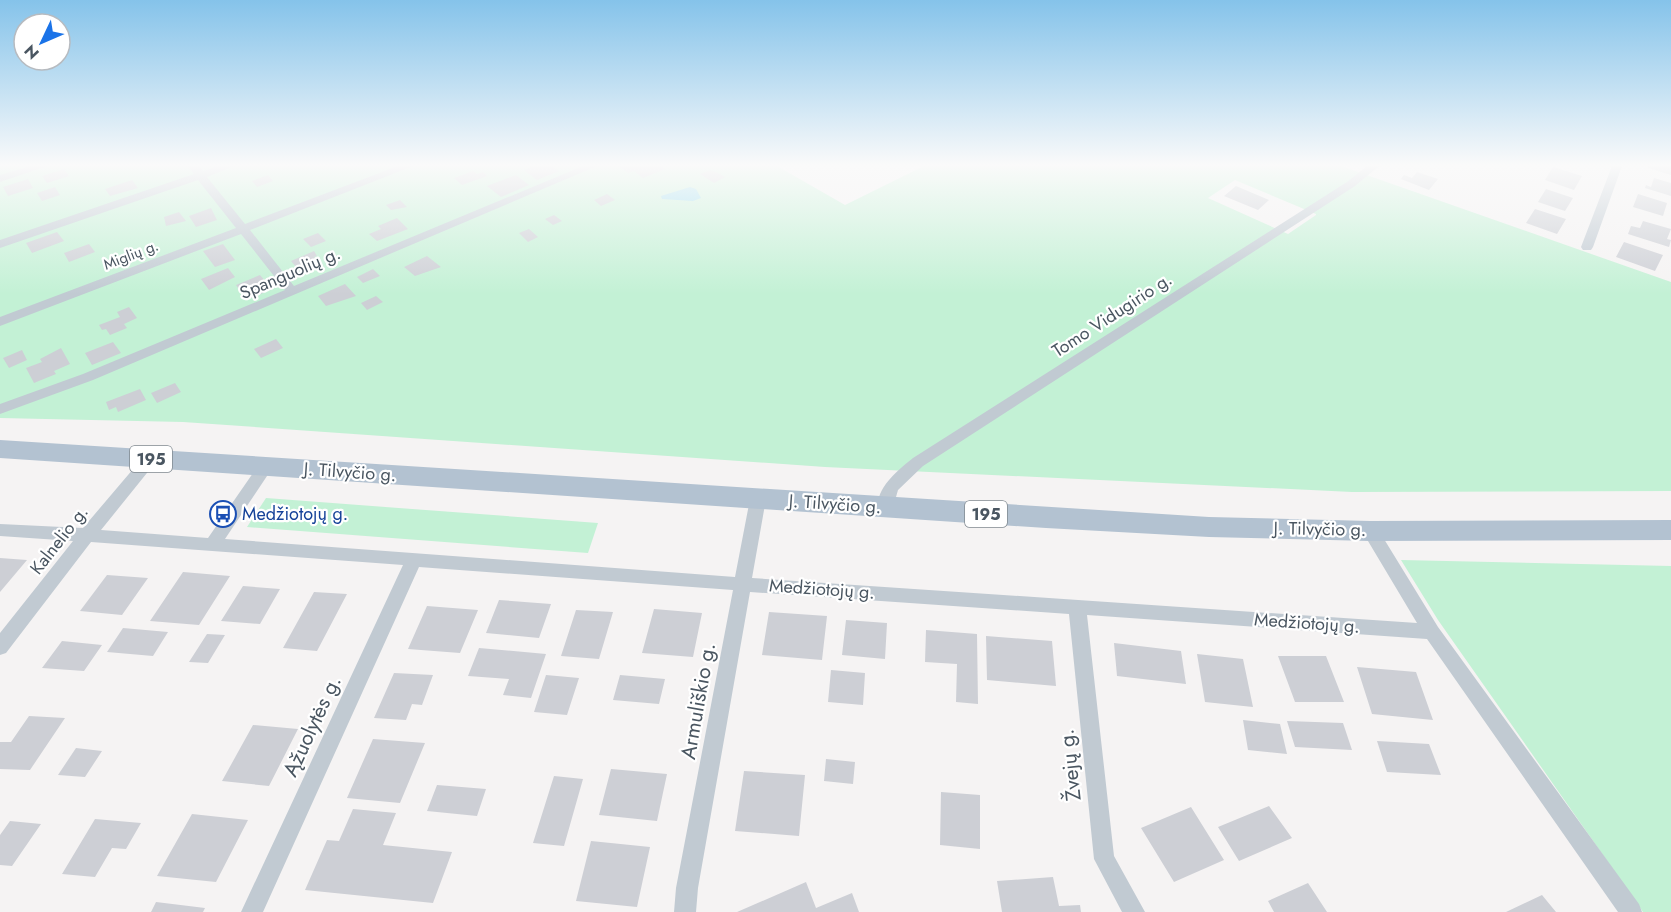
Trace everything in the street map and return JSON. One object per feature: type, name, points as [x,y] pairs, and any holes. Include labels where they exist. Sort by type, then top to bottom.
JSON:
[{"type":"main road","name":"J. Tilvyčio g.","points":[[0,448],[1209,527],[1370,531],[1670,531]]},
{"type":"street","points":[[0,244],[105,209]]},
{"type":"street","points":[[226,209],[292,291]]},
{"type":"street","name":"Miglių g.","points":[[0,322],[296,209]]},
{"type":"street","name":"Spanguolių g.","points":[[0,409],[88,377],[490,209]]},
{"type":"street","name":"Tomo Vidugirio g.","points":[[886,507],[887,495],[892,486],[918,462],[1313,209]]},
{"type":"street","points":[[1587,247],[1601,209]]},
{"type":"street","name":"Kalnelio g.","points":[[0,647],[87,535],[150,459]]},
{"type":"street","points":[[213,544],[265,467]]},
{"type":"street","name":"Armuliškio g.","points":[[685,912],[741,584],[758,499]]},
{"type":"street","name":"Medžiotojų g.","points":[[0,530],[1432,632]]},
{"type":"street","points":[[1370,531],[1432,632],[1631,912]]},
{"type":"street","name":"Ąžuolytės g.","points":[[252,912],[414,559]]},
{"type":"street","name":"Žvejų g.","points":[[1077,606],[1104,859],[1134,912]]},
{"type":"green space","points":[[0,209],[1231,209],[1288,234],[1316,215],[1303,209],[1462,209],[1671,282],[1671,491],[1352,492],[825,467],[183,422],[0,418]]},
{"type":"green space","points":[[266,498],[598,523],[588,553],[247,527]]},
{"type":"green space","points":[[1401,560],[1671,566],[1671,912],[1643,912],[1438,620]]},
{"type":"building","points":[[211,209],[217,220],[196,227],[189,216]]},
{"type":"building","points":[[1535,209],[1566,219],[1557,234],[1526,223]]},
{"type":"building","points":[[1638,209],[1665,209],[1663,216]]},
{"type":"building","points":[[179,212],[186,221],[166,226],[164,217]]},
{"type":"building","points":[[554,215],[562,221],[553,225],[545,219]]},
{"type":"building","points":[[397,218],[408,229],[377,241],[369,234],[381,229],[378,226]]},
{"type":"building","points":[[1643,221],[1671,229],[1667,239],[1671,240],[1669,247],[1628,234],[1631,226],[1640,228]]},
{"type":"building","points":[[529,229],[538,237],[528,242],[519,233]]},
{"type":"building","points":[[57,232],[64,241],[32,253],[26,243]]},
{"type":"building","points":[[318,233],[326,241],[311,247],[303,239]]},
{"type":"building","points":[[1624,242],[1663,255],[1655,271],[1616,257]]},
{"type":"building","points":[[89,244],[95,252],[69,262],[64,253]]},
{"type":"building","points":[[223,244],[235,260],[215,267],[203,251]]},
{"type":"building","points":[[314,251],[317,256],[314,257],[321,266],[302,274],[291,261]]},
{"type":"building","points":[[427,256],[441,267],[415,276],[404,267]]},
{"type":"building","points":[[228,268],[235,277],[209,290],[201,279]]},
{"type":"building","points":[[373,269],[380,276],[363,283],[357,277]]},
{"type":"building","points":[[260,275],[272,289],[247,300],[236,285]]},
{"type":"building","points":[[345,284],[356,296],[326,306],[318,296]]},
{"type":"building","points":[[376,296],[383,302],[367,310],[361,303]]},
{"type":"building","points":[[129,307],[137,318],[124,324],[127,328],[110,335],[106,329],[102,330],[99,325],[120,317],[117,312]]},
{"type":"building","points":[[276,339],[283,348],[261,358],[254,349]]},
{"type":"building","points":[[113,342],[121,353],[92,365],[85,353]]},
{"type":"building","points":[[61,348],[70,364],[54,371],[56,374],[34,383],[26,368],[42,362],[40,359]]},
{"type":"building","points":[[22,350],[27,360],[9,368],[3,358]]},
{"type":"building","points":[[175,383],[181,392],[157,403],[151,393]]},
{"type":"building","points":[[140,389],[146,400],[118,412],[116,407],[109,410],[106,402]]},
{"type":"building","points":[[0,558],[27,560],[0,592]]},
{"type":"building","points":[[183,572],[230,576],[199,625],[150,621]]},
{"type":"building","points":[[107,575],[148,578],[122,615],[80,611]]},
{"type":"building","points":[[243,586],[280,589],[260,624],[221,621]]},
{"type":"building","points":[[314,592],[347,594],[317,651],[283,648]]},
{"type":"building","points":[[499,600],[551,604],[539,638],[486,633]]},
{"type":"building","points":[[427,606],[478,610],[460,653],[408,649]]},
{"type":"building","points":[[654,609],[702,613],[693,657],[642,653]]},
{"type":"building","points":[[576,610],[613,612],[599,659],[561,656]]},
{"type":"building","points":[[769,612],[827,616],[822,660],[762,655]]},
{"type":"building","points":[[846,620],[887,623],[885,659],[842,655]]},
{"type":"building","points":[[123,628],[168,632],[153,656],[107,652]]},
{"type":"building","points":[[926,630],[977,634],[978,704],[956,702],[957,664],[925,662]]},
{"type":"building","points":[[207,634],[225,635],[208,663],[189,662]]},
{"type":"building","points":[[986,636],[1052,641],[1056,686],[987,680]]},
{"type":"building","points":[[62,641],[102,645],[84,671],[42,668]]},
{"type":"building","points":[[1114,643],[1181,651],[1186,684],[1117,676]]},
{"type":"building","points":[[479,648],[546,654],[531,698],[503,695],[509,679],[468,676]]},
{"type":"building","points":[[1197,654],[1243,659],[1253,707],[1205,702]]},
{"type":"building","points":[[1278,656],[1326,656],[1344,702],[1295,702]]},
{"type":"building","points":[[1357,667],[1416,672],[1433,720],[1372,714]]},
{"type":"building","points":[[831,670],[865,673],[863,705],[828,702]]},
{"type":"building","points":[[394,673],[433,675],[422,705],[412,704],[406,720],[374,718]]},
{"type":"building","points":[[546,675],[579,678],[567,715],[534,712]]},
{"type":"building","points":[[620,675],[665,679],[659,704],[613,700]]},
{"type":"building","points":[[29,716],[65,718],[30,770],[0,769],[0,742],[11,742]]},
{"type":"building","points":[[1243,720],[1280,724],[1287,754],[1248,750]]},
{"type":"building","points":[[1287,721],[1343,723],[1352,750],[1295,747]]},
{"type":"building","points":[[253,725],[298,729],[269,786],[222,781]]},
{"type":"building","points":[[373,739],[425,743],[400,803],[347,798]]},
{"type":"building","points":[[1377,741],[1429,744],[1441,775],[1387,772]]},
{"type":"building","points":[[76,748],[102,751],[85,777],[58,775]]},
{"type":"building","points":[[826,759],[855,762],[853,784],[824,781]]},
{"type":"building","points":[[611,769],[667,774],[657,821],[599,815]]},
{"type":"building","points":[[744,771],[805,775],[799,836],[735,831]]},
{"type":"building","points":[[554,776],[583,779],[564,846],[533,843]]},
{"type":"building","points":[[437,785],[486,789],[477,816],[427,811]]},
{"type":"building","points":[[941,792],[980,795],[980,849],[940,845]]},
{"type":"building","points":[[1269,806],[1292,838],[1239,861],[1218,827]]},
{"type":"building","points":[[1191,807],[1224,860],[1174,882],[1141,828]]},
{"type":"building","points":[[353,809],[396,813],[383,845],[452,852],[433,903],[305,890],[327,840],[339,841]]},
{"type":"building","points":[[192,814],[248,820],[216,882],[157,876]]},
{"type":"building","points":[[95,819],[141,823],[126,849],[112,848],[95,877],[62,874]]},
{"type":"building","points":[[10,821],[41,824],[12,866],[0,865],[0,835]]},
{"type":"building","points":[[591,841],[650,847],[637,907],[576,901]]},
{"type":"building","points":[[1053,877],[1059,906],[1080,905],[1081,912],[1002,912],[997,881]]},
{"type":"building","points":[[806,882],[816,908],[852,893],[859,912],[737,912]]},
{"type":"building","points":[[1308,883],[1327,912],[1274,912],[1268,901]]},
{"type":"building","points":[[1542,895],[1556,912],[1506,912]]},
{"type":"building","points":[[156,902],[205,908],[203,912],[151,912]]},
{"type":"place","name":"Medžiotojų g.","points":[[223,514]]}]
